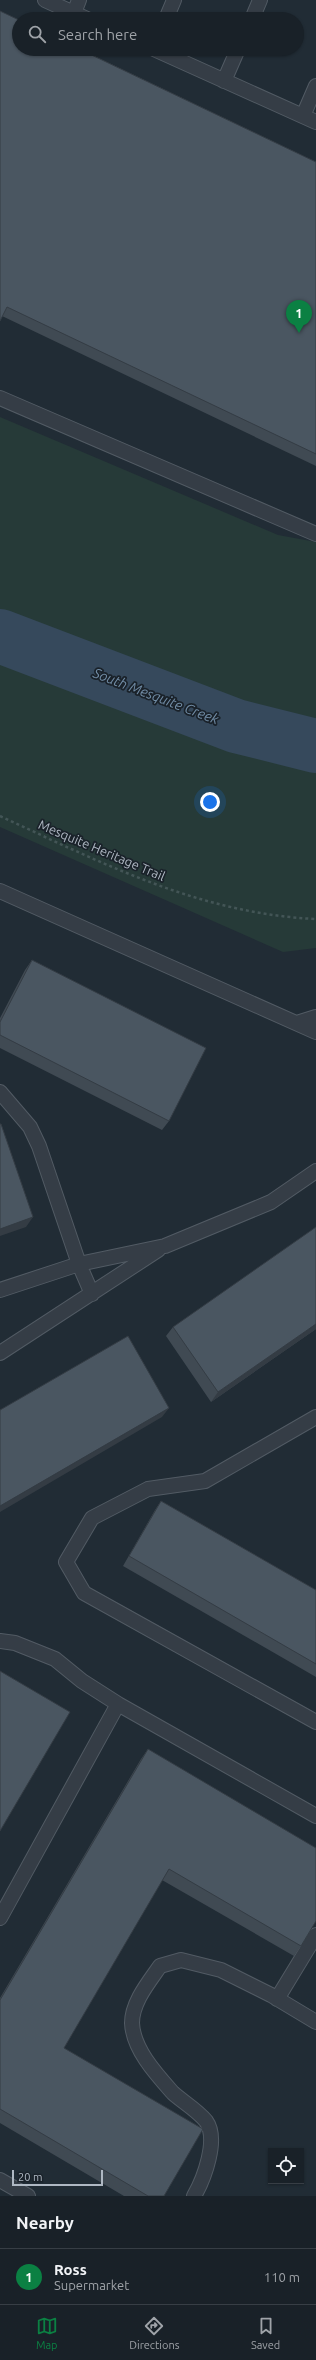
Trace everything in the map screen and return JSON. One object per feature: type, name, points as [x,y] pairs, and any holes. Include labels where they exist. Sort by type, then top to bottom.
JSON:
[{"type":"lane","points":[[45,0],[72,12]]},
{"type":"lane","points":[[74,12],[79,0]]},
{"type":"lane","points":[[169,12],[174,0]]},
{"type":"lane","points":[[255,12],[260,0]]},
{"type":"lane","points":[[170,56],[316,122]]},
{"type":"lane","points":[[224,80],[235,56]]},
{"type":"lane","points":[[303,116],[316,86]]},
{"type":"lane","points":[[0,398],[316,534]]},
{"type":"lane","points":[[0,891],[316,1032]]},
{"type":"lane","points":[[297,1023],[316,1017]]},
{"type":"lane","points":[[0,1092],[30,1127],[39,1146],[78,1264],[92,1294]]},
{"type":"lane","points":[[0,1353],[166,1246],[271,1202],[316,1171]]},
{"type":"lane","points":[[0,1290],[78,1264],[166,1246]]},
{"type":"lane","points":[[316,1417],[205,1480],[148,1489],[92,1518],[66,1562],[84,1593],[316,1722]]},
{"type":"lane","points":[[0,1641],[15,1644],[55,1659],[82,1681],[118,1704],[316,1816]]},
{"type":"lane","points":[[0,1918],[118,1704]]},
{"type":"lane","points":[[277,1999],[316,1935]]},
{"type":"lane","points":[[194,2196],[204,2180],[212,2143],[206,2121],[173,2092],[140,2051],[132,2022],[139,1998],[160,1966],[181,1960],[221,1970],[277,1999],[316,2022]]},
{"type":"lane","points":[[0,2180],[28,2196]]},
{"type":"path","name":"Mesquite Heritage Trail","points":[[0,816],[136,878],[206,902],[295,918],[316,919]]},
{"type":"green space","points":[[0,417],[278,535],[316,542],[316,948],[283,952],[0,827]]},
{"type":"building","points":[[0,11],[12,17],[12,56],[94,56],[316,162],[316,454],[7,307],[0,321]]},
{"type":"building","points":[[32,960],[206,1048],[169,1121],[0,1035],[0,1022]]},
{"type":"building","points":[[0,1124],[33,1217],[0,1229]]},
{"type":"building","points":[[316,1227],[316,1324],[218,1392],[173,1327]]},
{"type":"building","points":[[128,1336],[169,1408],[0,1506],[0,1410]]},
{"type":"building","points":[[161,1501],[316,1590],[316,1664],[129,1556]]},
{"type":"building","points":[[0,1671],[70,1712],[0,1831]]},
{"type":"building","points":[[148,1749],[316,1848],[316,1921],[301,1946],[169,1869],[64,2048],[203,2129],[164,2196],[148,2196],[0,2109],[0,2000]]},
{"type":"waterway","name":"South Mesquite Creek","points":[[0,636],[236,726],[316,746]]},
{"type":"place","name":"Ross","points":[[299,333]]}]
